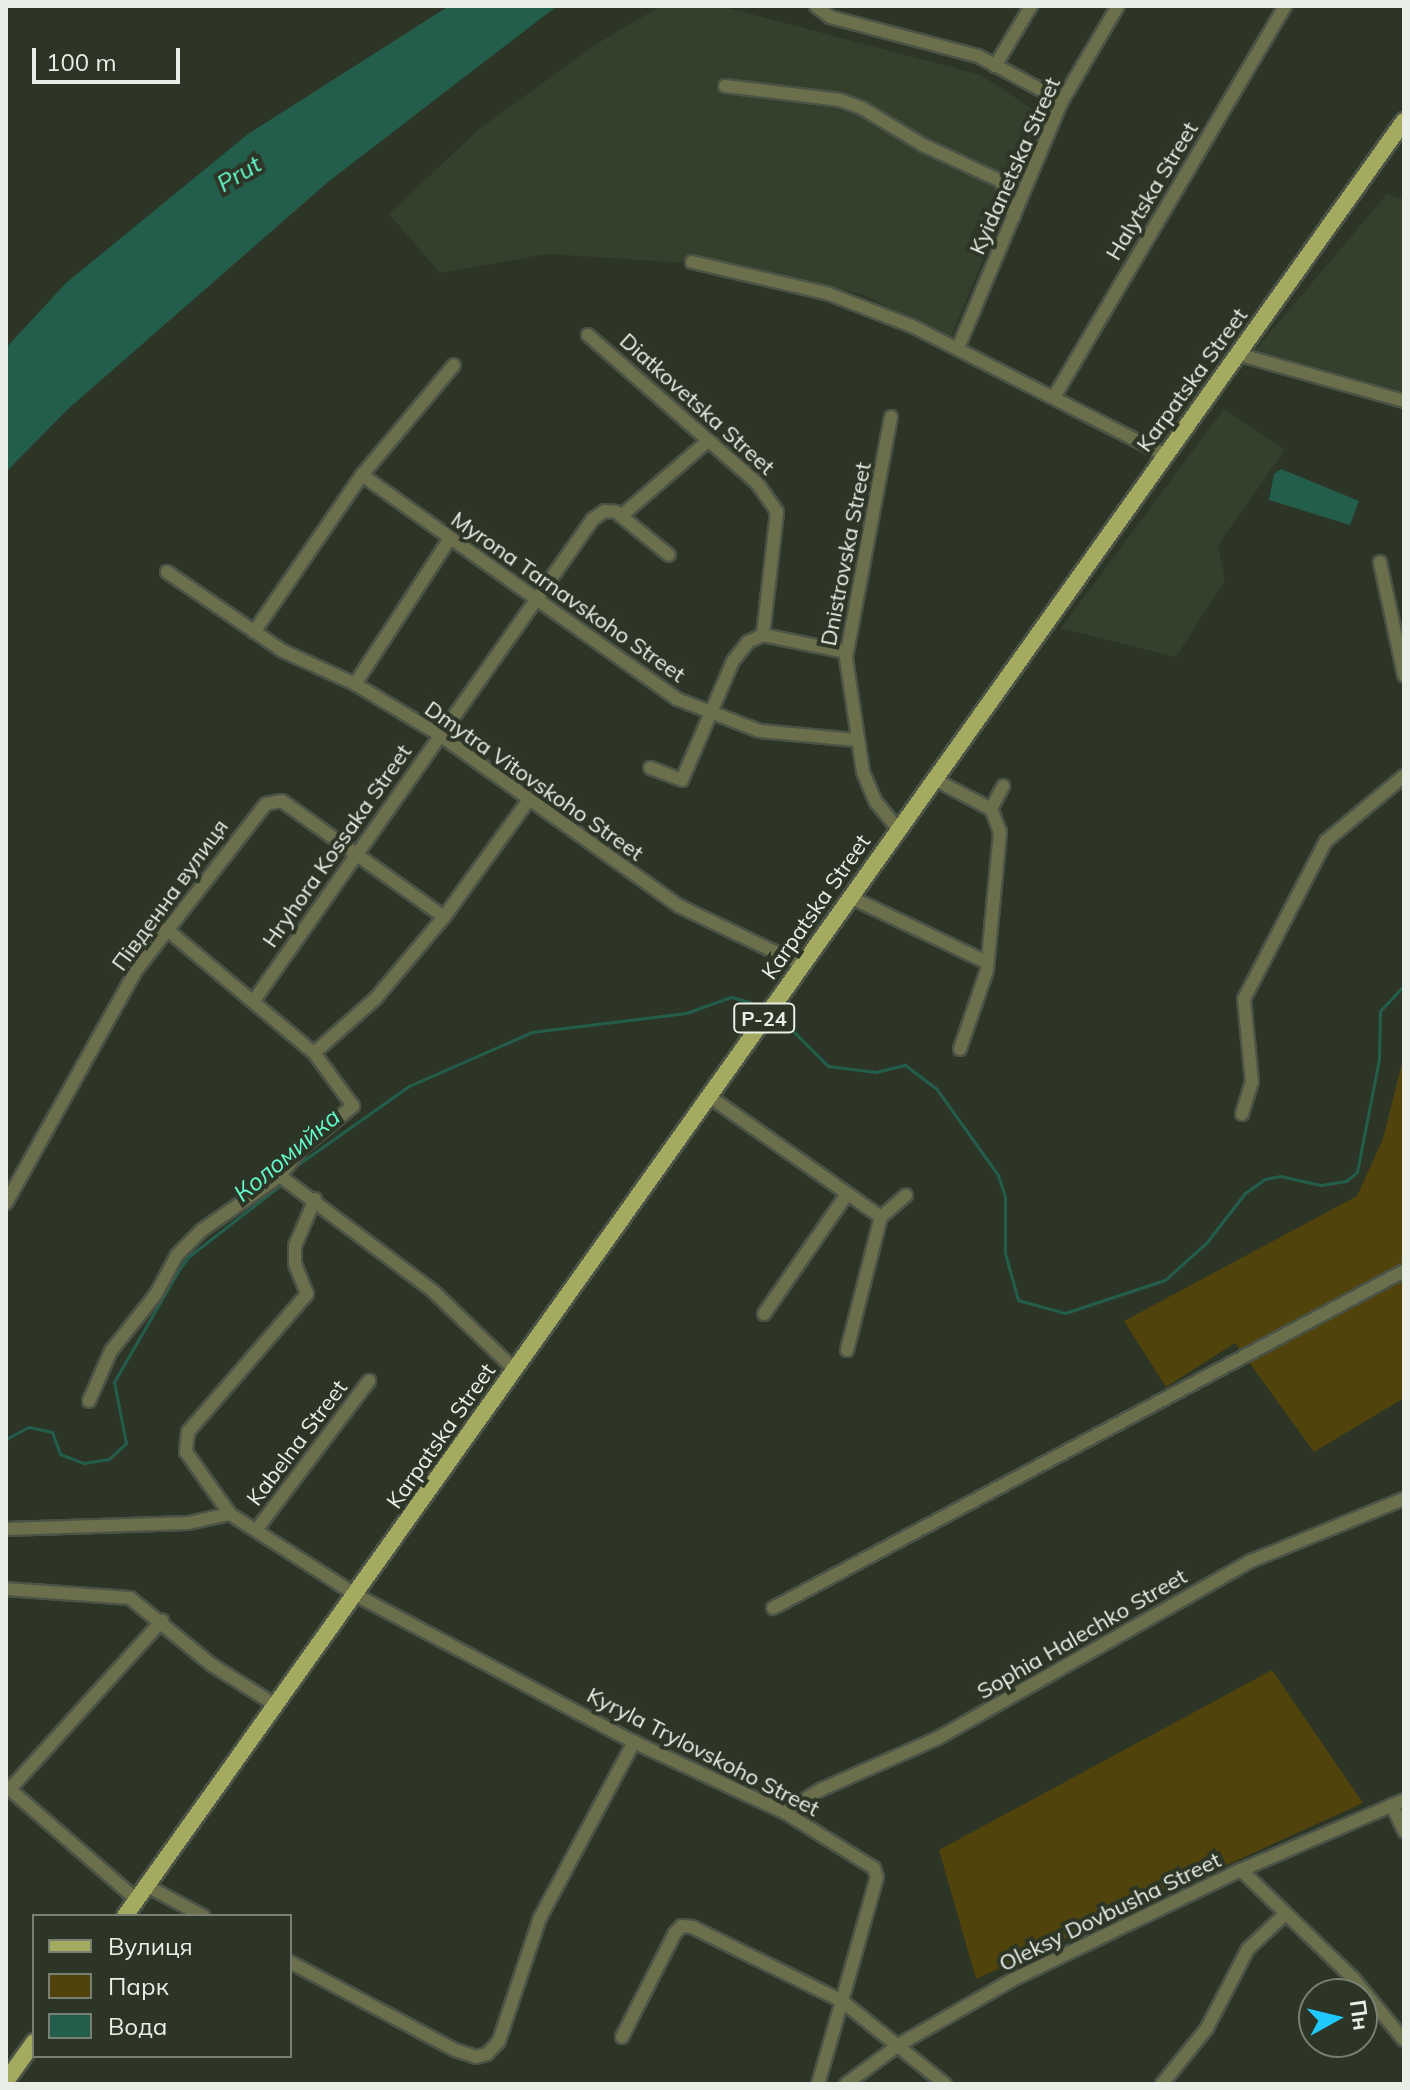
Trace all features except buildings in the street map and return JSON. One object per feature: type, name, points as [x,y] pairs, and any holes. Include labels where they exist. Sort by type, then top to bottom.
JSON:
[{"type":"main road","name":"Karpatska Street","points":[[126,1914],[1404,121]]},
{"type":"main road","points":[[6,2081],[32,2045]]},
{"type":"street","points":[[816,6],[830,17],[931,40],[995,66],[1062,101]]},
{"type":"street","points":[[995,66],[1031,6]]},
{"type":"street","name":"Kyidanetska Street","points":[[958,348],[1062,101],[1118,6]]},
{"type":"street","name":"Halytska Street","points":[[1054,397],[1285,6]]},
{"type":"street","points":[[725,86],[840,100],[862,108],[923,145],[1001,181],[1014,217]]},
{"type":"street","points":[[692,262],[829,294],[958,348],[1165,455]]},
{"type":"street","name":"Diatkovetska Street","points":[[588,335],[709,440],[776,506],[763,635]]},
{"type":"street","points":[[1237,354],[1404,401]]},
{"type":"street","points":[[254,632],[362,475],[454,365]]},
{"type":"street","name":"Dnistrovska Street","points":[[891,417],[846,652],[856,740],[870,792],[898,829]]},
{"type":"street","points":[[669,555],[621,516],[709,440]]},
{"type":"street","name":"Myrona Tarnavskoho Street","points":[[362,475],[660,689],[706,713],[760,731],[856,740]]},
{"type":"street","name":"Hryhora Kossaka Street","points":[[255,999],[593,519],[608,511],[621,516]]},
{"type":"street","points":[[355,684],[450,538]]},
{"type":"street","points":[[1380,562],[1404,675]]},
{"type":"street","name":"Dmytra Vitovskoho Street","points":[[167,572],[254,632],[355,684],[440,735],[528,801],[679,906],[802,965]]},
{"type":"street","points":[[650,768],[682,780],[706,713],[733,661],[748,642],[763,635],[846,652]]},
{"type":"street","points":[[1242,1114],[1252,1082],[1244,999],[1326,841],[1404,776]]},
{"type":"street","points":[[934,779],[991,809],[1000,832],[986,962],[960,1049]]},
{"type":"street","points":[[991,809],[1003,786]]},
{"type":"street","name":"Південна вулиця","points":[[6,1203],[137,969],[250,819],[275,799],[358,853],[444,917]]},
{"type":"street","points":[[314,1053],[370,1005],[444,917],[528,801]]},
{"type":"street","points":[[850,897],[986,962]]},
{"type":"street","points":[[89,1401],[111,1351],[154,1297],[177,1255],[202,1230],[284,1179],[303,1147],[353,1106],[314,1053],[255,999],[166,929]]},
{"type":"street","points":[[710,1097],[845,1197],[881,1217]]},
{"type":"street","points":[[284,1179],[315,1199],[433,1291],[515,1370]]},
{"type":"street","points":[[847,1350],[881,1217],[906,1195]]},
{"type":"street","points":[[764,1314],[845,1197]]},
{"type":"street","points":[[6,1529],[188,1523],[230,1514],[183,1442],[307,1294],[295,1264],[295,1246],[315,1199]]},
{"type":"street","points":[[773,1608],[1404,1271]]},
{"type":"street","name":"Kabelna Street","points":[[257,1529],[369,1381]]},
{"type":"street","name":"Sophia Halechko Street","points":[[784,1812],[822,1789],[938,1738],[1251,1561],[1404,1499]]},
{"type":"street","name":"Kyryla Trylovskoho Street","points":[[230,1514],[356,1595],[634,1742],[784,1812],[877,1872],[842,2001]]},
{"type":"street","points":[[6,1589],[124,1597],[162,1621],[212,1665],[277,1706]]},
{"type":"street","points":[[162,1621],[8,1788],[142,1893],[198,1914]]},
{"type":"street","points":[[292,1963],[455,2050],[481,2057],[496,2046],[540,1918],[634,1742]]},
{"type":"street","points":[[1398,1802],[1404,1831]]},
{"type":"street","name":"Oleksy Dovbusha Street","points":[[846,2084],[900,2044],[1012,1980],[1241,1870],[1398,1802]]},
{"type":"street","points":[[1241,1870],[1283,1916],[1353,1978],[1404,2040]]},
{"type":"street","points":[[1162,2084],[1207,2028],[1247,1952],[1283,1916]]},
{"type":"street","points":[[622,2037],[682,1926],[842,2001],[900,2044],[945,2084]]},
{"type":"street","points":[[818,2084],[842,2001]]},
{"type":"shaded area","points":[[661,6],[721,6],[981,75],[1043,116],[950,339],[862,294],[734,266],[547,254],[440,273],[389,214],[479,129],[598,43]]},
{"type":"shaded area","points":[[1387,194],[1404,199],[1404,392],[1255,350]]},
{"type":"shaded area","points":[[1224,409],[1285,450],[1218,545],[1225,580],[1176,657],[1061,628]]},
{"type":"green space","points":[[1404,1055],[1404,1398],[1314,1452],[1235,1343],[1166,1387],[1124,1321],[1357,1196],[1383,1139]]},
{"type":"green space","points":[[1272,1670],[1363,1803],[976,1979],[939,1850]]},
{"type":"water","name":"Prut","points":[[449,6],[557,6],[328,182],[68,409],[6,472],[6,348],[66,283],[248,134]]},
{"type":"water","points":[[1281,469],[1359,501],[1350,525],[1269,500],[1274,474]]},
{"type":"waterway","name":"Коломийка","points":[[788,1026],[828,1066],[876,1072],[905,1065],[936,1088],[998,1175],[1005,1197],[1005,1253],[1018,1300],[1065,1313],[1165,1280],[1207,1242],[1245,1193],[1265,1179],[1280,1176],[1321,1185],[1346,1181],[1357,1172],[1379,1059],[1380,1011],[1404,985]]},
{"type":"waterway","name":"Коломийка","points":[[293,1168],[409,1086],[532,1032],[686,1013],[731,997],[750,1002]]},
{"type":"waterway","name":"Коломийка","points":[[6,1439],[29,1427],[52,1432],[60,1454],[84,1463],[109,1459],[126,1443],[114,1382],[178,1271],[188,1257],[282,1184]]}]
